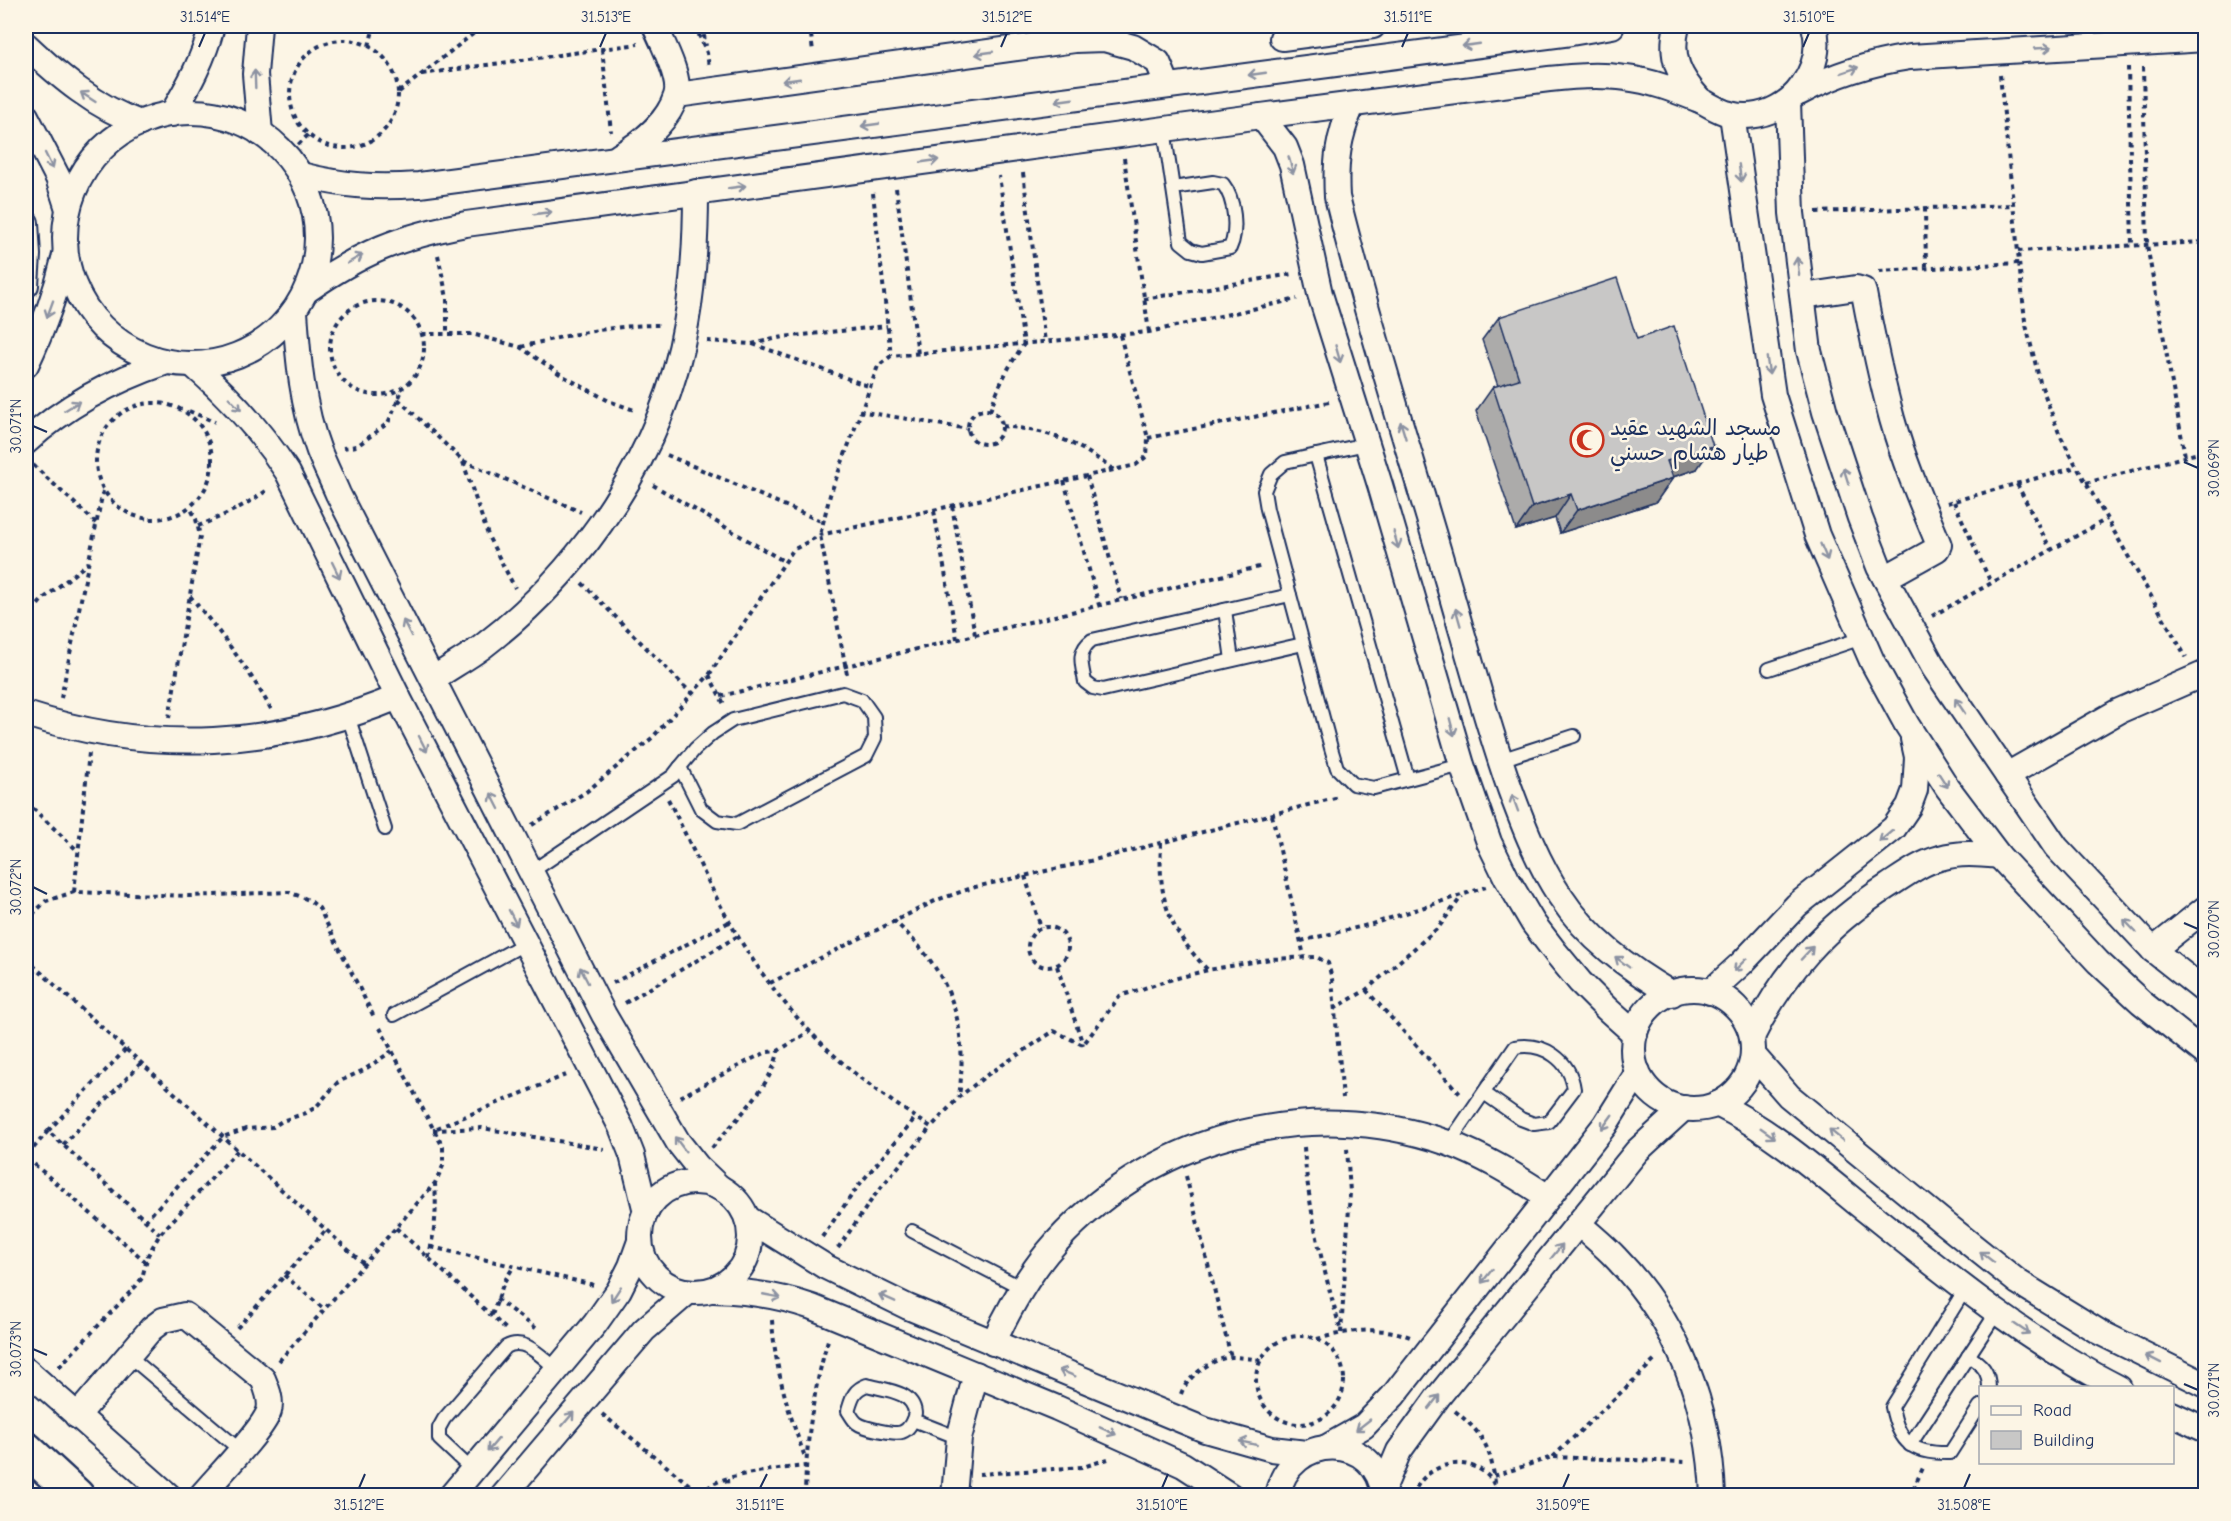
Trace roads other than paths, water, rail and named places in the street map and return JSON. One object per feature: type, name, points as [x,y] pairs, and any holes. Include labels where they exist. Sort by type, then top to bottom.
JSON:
[{"type":"main road","points":[[26,1449],[77,1496]]},
{"type":"street","points":[[172,114],[192,80],[207,45],[212,26]]},
{"type":"street","points":[[259,26],[255,74],[260,133]]},
{"type":"street","points":[[1284,70],[1281,32],[1373,26]]},
{"type":"street","points":[[294,166],[339,184],[379,188],[418,185],[1168,86],[1566,29],[1612,26]]},
{"type":"street","points":[[1677,26],[1673,39],[1676,62],[1685,83],[1700,100]]},
{"type":"street","points":[[1814,26],[1817,52],[1810,75],[1793,98],[1792,213],[1809,351],[1825,412],[1860,518],[1885,578],[1934,668],[2056,847],[2153,950],[2205,992]]},
{"type":"street","points":[[614,159],[652,133],[666,115],[677,95],[674,69],[658,33]]},
{"type":"street","points":[[677,95],[1074,33],[1133,47],[1158,62],[1168,86]]},
{"type":"street","points":[[714,1290],[729,1281],[741,1269],[749,1253],[751,1235],[747,1218],[732,1195],[720,1188],[697,1166],[678,1142],[604,1015],[338,494],[319,450],[305,405],[298,358],[301,301],[317,252],[315,213],[294,166],[260,133],[232,119],[202,112],[172,114],[140,123],[119,134],[87,167],[75,187],[68,209],[65,231],[66,253],[74,283],[88,311],[110,335],[137,352],[167,362],[193,364],[232,358],[268,339],[301,301],[335,271],[365,254],[396,240],[466,224],[1020,148],[1587,75],[1631,79],[1664,86],[1732,115],[1752,116],[1771,111],[1851,69],[1880,61],[1998,51],[2205,39]]},
{"type":"street","points":[[26,45],[52,70],[87,97],[115,113],[140,123]]},
{"type":"street","points":[[1352,105],[1343,126],[1337,150],[1335,173],[1337,197],[1381,359],[1500,760],[1536,854],[1560,897],[1583,926],[1609,952],[1639,975],[1672,994]]},
{"type":"street","points":[[1732,115],[1773,395],[1817,536],[1862,638],[1907,725],[1947,787],[2000,856],[2098,962],[2141,1002],[2205,1054]]},
{"type":"street","points":[[26,116],[58,178],[68,209]]},
{"type":"street","points":[[1261,116],[1285,147],[1292,165],[1320,294],[1380,485],[1462,765],[1489,842],[1507,879],[1533,923],[1580,982],[1635,1034]]},
{"type":"street","points":[[433,679],[482,647],[526,610],[567,568],[602,522],[633,473],[658,419],[685,332],[693,281],[696,192]]},
{"type":"street","points":[[26,223],[28,255],[26,285]]},
{"type":"street","points":[[26,365],[56,294],[66,253]]},
{"type":"street","points":[[1803,296],[1856,288],[1863,290],[1876,358],[1893,422],[1939,545],[1938,548],[1885,578]]},
{"type":"street","points":[[28,452],[63,411],[131,374],[167,362]]},
{"type":"street","points":[[193,364],[245,414],[268,442],[288,473],[398,697],[589,1066],[632,1155],[641,1183],[646,1212]]},
{"type":"street","points":[[2007,776],[2119,711],[2201,674]]},
{"type":"street","points":[[26,714],[91,732],[165,741],[205,742],[284,733],[348,716],[398,697]]},
{"type":"street","points":[[1710,992],[1743,963],[1797,905],[1853,859],[1885,838],[1898,823],[1909,806],[1917,774],[1917,757],[1907,725]]},
{"type":"street","points":[[2000,856],[1960,854],[1922,865],[1876,893],[1826,933],[1804,956],[1772,999],[1753,1046],[1748,1074],[1741,1086],[1717,1104],[1697,1109],[1669,1104],[1656,1096],[1638,1072],[1634,1060],[1635,1034],[1649,1009],[1659,1000],[1684,990],[1710,992],[1732,1004],[1741,1014],[1753,1046],[1789,1096],[1944,1223],[2018,1282],[2099,1332],[2205,1385]]},
{"type":"street","points":[[2153,950],[2204,912]]},
{"type":"street","points":[[1277,1496],[1286,1470],[1317,1450],[1364,1426],[1379,1412],[1605,1125],[1638,1072]]},
{"type":"street","points":[[1717,1104],[1765,1130],[1997,1312],[2077,1366],[2115,1386]]},
{"type":"street","points":[[1383,1492],[1399,1451],[1438,1396],[1637,1151],[1684,1108]]},
{"type":"street","points":[[993,1343],[1022,1288],[1047,1254],[1076,1222],[1143,1172],[1180,1152],[1220,1138],[1261,1128],[1303,1123],[1346,1123],[1415,1133],[1449,1143],[1484,1158],[1548,1197]]},
{"type":"street","points":[[720,1188],[696,1182],[672,1187],[661,1193],[646,1212],[640,1231],[643,1256],[655,1275],[674,1288],[688,1292],[714,1290],[770,1295],[802,1304],[976,1374],[1183,1465],[1232,1496]]},
{"type":"street","points":[[747,1218],[817,1262],[866,1288],[1205,1430],[1272,1449],[1342,1449],[1356,1454],[1369,1463],[1383,1492]]},
{"type":"street","points":[[1579,1224],[1616,1258],[1649,1297],[1676,1341],[1705,1421],[1712,1463],[1713,1496]]},
{"type":"street","points":[[451,1496],[595,1324],[619,1290],[640,1241]]},
{"type":"street","points":[[503,1496],[644,1330],[688,1292]]},
{"type":"street","points":[[77,1416],[151,1329],[163,1320],[185,1315],[263,1379],[270,1394],[269,1410],[262,1425],[201,1496]]},
{"type":"street","points":[[954,1486],[959,1438],[976,1374]]},
{"type":"street","points":[[34,1377],[169,1496]]},
{"type":"street","points":[[2174,1415],[2205,1430]]},
{"type":"lane","points":[[1164,129],[1181,242],[1191,250],[1202,253],[1230,248],[1235,238],[1234,226],[1229,192],[1223,184],[1213,182],[1173,188]]},
{"type":"lane","points":[[1366,444],[1285,462],[1270,474],[1264,490],[1337,768],[1353,783],[1374,788],[1462,765]]},
{"type":"lane","points":[[1316,455],[1408,779]]},
{"type":"lane","points":[[1290,595],[1092,640],[1084,646],[1080,654],[1085,682],[1093,688],[1103,690],[1303,644]]},
{"type":"lane","points":[[1225,610],[1232,660]]},
{"type":"lane","points":[[1769,669],[1862,638]]},
{"type":"lane","points":[[531,872],[672,777],[680,767],[701,743],[733,720],[843,693],[862,700],[874,717],[876,738],[866,756],[737,824],[717,821],[701,809],[680,767]]},
{"type":"lane","points":[[348,716],[385,829]]},
{"type":"lane","points":[[1500,760],[1574,736]]},
{"type":"lane","points":[[394,1015],[526,943]]},
{"type":"lane","points":[[1449,1143],[1515,1047],[1528,1045],[1541,1048],[1566,1065],[1572,1076],[1574,1089],[1549,1122],[1534,1124],[1521,1119],[1484,1093]]},
{"type":"lane","points":[[912,1231],[1022,1288]]},
{"type":"lane","points":[[1966,1288],[1892,1407],[1896,1428],[1910,1445],[1929,1454],[1950,1453],[1979,1408]]},
{"type":"lane","points":[[1910,1445],[1997,1312]]},
{"type":"lane","points":[[472,1470],[440,1439],[439,1428],[444,1419],[506,1347],[513,1343],[522,1343],[557,1369]]},
{"type":"lane","points":[[129,1356],[240,1450]]},
{"type":"lane","points":[[1968,1356],[1982,1363],[1989,1377],[1989,1386]]},
{"type":"lane","points":[[867,1385],[905,1395],[914,1406],[913,1420],[909,1428],[902,1433],[893,1434],[858,1424],[848,1411],[853,1394],[859,1388],[867,1385]]},
{"type":"lane","points":[[913,1420],[959,1438]]},
{"type":"place","name":"مسجد الشهيد عقيد طيار هشام حسني","points":[[1587,440]]}]
